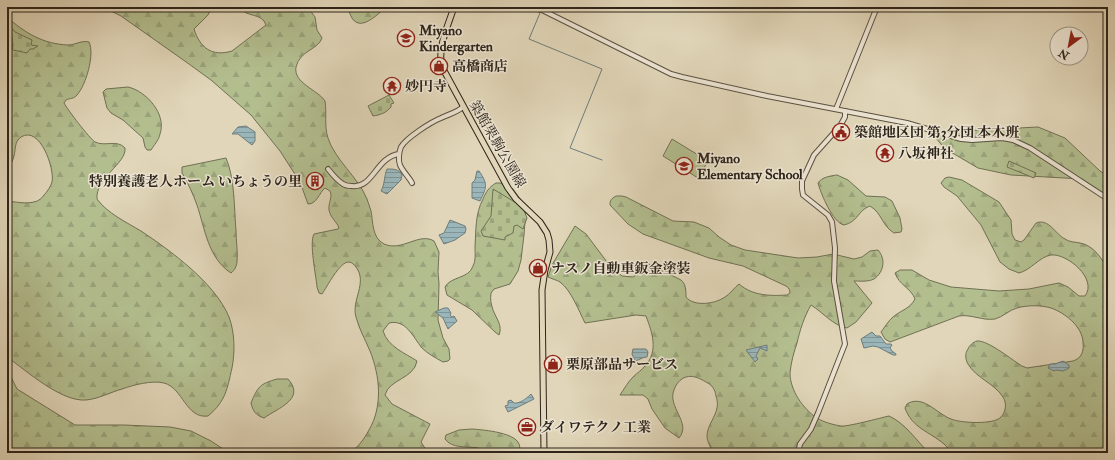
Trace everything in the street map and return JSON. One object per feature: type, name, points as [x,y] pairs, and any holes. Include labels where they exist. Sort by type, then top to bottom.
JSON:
[{"type":"main road","name":"築館栗駒公園線","points":[[454,7],[441,48],[440,62],[445,75],[508,188],[516,199],[544,226],[550,240],[550,252],[542,290],[544,453]]},
{"type":"street","points":[[536,7],[679,76],[745,92],[907,123],[961,139],[972,140],[1002,138],[1014,140],[1030,148],[1108,199]]},
{"type":"street","points":[[836,110],[877,7]]},
{"type":"street","points":[[412,183],[400,166],[399,154],[401,146],[434,122],[456,113],[463,108]]},
{"type":"street","points":[[798,453],[800,444],[811,429],[818,413],[845,344],[834,281],[832,222],[828,215],[803,195],[802,181],[814,155],[840,126],[845,117],[845,111]]},
{"type":"street","points":[[328,169],[343,184],[356,187],[365,184],[380,164],[394,155],[399,154]]},
{"type":"green space","points":[[103,7],[212,7],[208,15],[194,29],[203,46],[213,52],[225,53],[232,51],[266,25],[261,18],[246,13],[240,7],[311,7],[309,9],[315,17],[317,30],[322,38],[317,45],[298,61],[296,73],[302,82],[325,101],[326,129],[331,146],[358,183],[367,199],[377,238],[384,244],[391,246],[397,246],[416,240],[428,239],[434,241],[439,252],[438,320],[443,338],[449,349],[450,359],[443,362],[429,354],[422,348],[405,326],[395,322],[389,323],[383,331],[385,337],[393,345],[417,361],[411,372],[391,385],[385,395],[392,404],[430,424],[421,442],[428,453],[349,453],[363,440],[373,421],[378,401],[378,381],[370,351],[356,317],[355,311],[360,279],[356,267],[351,262],[345,263],[338,270],[322,294],[319,293],[317,287],[312,252],[314,234],[339,228],[329,210],[331,196],[330,191],[325,188],[314,202],[308,204],[300,182],[280,151],[251,115],[211,80],[121,16]]},
{"type":"green space","points":[[348,7],[386,7],[375,17],[364,23],[359,23],[354,21]]},
{"type":"green space","points":[[7,17],[28,33],[42,40],[68,45],[89,42],[91,54],[89,69],[84,84],[76,96],[66,100],[64,103],[79,124],[95,142],[103,144],[115,143],[122,145],[125,148],[121,159],[101,184],[97,199],[111,213],[153,239],[191,269],[214,292],[229,317],[234,342],[232,368],[222,400],[208,416],[201,416],[195,413],[189,408],[176,391],[170,386],[159,382],[137,385],[91,399],[76,399],[55,391],[7,357],[7,201],[28,203],[39,200],[50,187],[52,176],[49,159],[45,150],[34,137],[28,135],[21,137],[17,141],[13,160],[7,169]]},
{"type":"green space","points":[[7,24],[15,32],[32,40],[31,45],[38,46],[30,49],[27,53],[13,50],[12,37]]},
{"type":"green space","points":[[128,87],[142,93],[158,111],[161,126],[158,140],[151,150],[147,150],[145,147],[143,138],[123,120],[111,113],[107,108],[103,92],[106,89]]},
{"type":"green space","points":[[389,95],[394,103],[391,104],[391,107],[383,113],[373,116],[368,106]]},
{"type":"green space","points":[[1038,127],[1065,138],[1100,171],[1108,176],[1108,196],[1082,179],[1011,175],[978,168],[944,148],[936,138],[942,132]]},
{"type":"green space","points":[[672,139],[708,161],[698,178],[663,156]]},
{"type":"green space","points":[[226,158],[233,184],[237,250],[237,262],[231,273],[223,267],[212,251],[195,201],[182,173],[182,167]]},
{"type":"green space","points":[[1009,161],[1036,173],[1034,178],[1007,167]]},
{"type":"green space","points":[[837,175],[848,180],[866,196],[885,197],[892,201],[900,218],[902,229],[901,232],[894,233],[890,230],[877,212],[870,206],[863,210],[849,223],[844,225],[840,223],[828,207],[818,183],[824,178]]},
{"type":"green space","points":[[949,177],[962,180],[999,202],[1011,220],[1012,234],[1015,240],[1021,242],[1036,223],[1045,223],[1061,237],[1070,241],[1085,244],[1097,253],[1103,262],[1108,271],[1108,323],[1105,331],[1108,335],[1108,453],[948,453],[947,447],[944,444],[917,425],[908,415],[905,408],[907,404],[919,401],[930,406],[946,417],[955,420],[984,422],[997,420],[1001,417],[1004,413],[1005,407],[1003,397],[995,388],[971,369],[966,360],[966,354],[970,345],[977,341],[987,344],[1000,351],[1027,368],[1073,361],[1080,356],[1083,351],[1082,336],[1072,321],[1056,310],[1038,306],[1025,306],[1017,308],[995,319],[959,316],[890,342],[885,339],[881,332],[888,322],[911,305],[915,299],[911,292],[897,277],[895,273],[900,270],[912,270],[929,280],[951,287],[999,291],[1029,289],[1059,283],[1068,287],[1079,296],[1085,296],[1088,289],[1084,275],[1079,268],[1058,255],[1047,256],[1019,273],[1009,269],[1000,262],[981,225],[957,196],[944,187],[941,183],[945,178]]},
{"type":"green space","points":[[496,183],[500,183],[513,189],[526,207],[521,260],[518,271],[510,284],[494,289],[491,293],[493,310],[500,325],[499,335],[472,310],[447,295],[445,287],[451,281],[468,273],[474,264],[477,217],[480,205],[491,186]]},
{"type":"green space","points":[[493,189],[523,208],[527,218],[523,229],[517,225],[514,226],[513,233],[505,237],[505,240],[483,236],[481,231],[491,216]]},
{"type":"green space","points":[[616,196],[626,197],[673,221],[694,222],[709,228],[731,245],[745,250],[798,258],[833,254],[854,259],[862,257],[870,251],[878,250],[883,261],[880,273],[872,280],[854,281],[872,303],[856,322],[847,328],[832,322],[811,305],[802,324],[790,369],[792,386],[798,398],[807,410],[825,422],[844,426],[889,416],[905,427],[929,453],[714,453],[708,443],[707,432],[716,412],[717,403],[714,389],[708,383],[691,376],[678,382],[673,396],[683,427],[679,438],[665,428],[652,409],[648,399],[643,395],[620,395],[631,379],[649,360],[653,348],[652,335],[646,316],[636,315],[585,323],[568,290],[560,282],[548,277],[552,265],[575,226],[586,234],[610,266],[622,276],[633,277],[637,274],[645,262],[681,280],[685,286],[686,297],[694,302],[710,303],[721,299],[729,294],[739,284],[756,293],[787,295],[790,293],[786,286],[743,266],[709,258],[643,234],[628,224],[610,205],[611,200]]},
{"type":"green space","points":[[7,375],[11,377],[17,389],[75,425],[170,427],[191,431],[211,441],[229,453],[7,453]]},
{"type":"green space","points":[[277,379],[288,379],[293,386],[294,392],[292,397],[282,407],[264,418],[258,416],[251,403],[258,389],[263,384]]},
{"type":"green space","points":[[459,430],[486,430],[511,437],[517,441],[520,446],[518,453],[491,453],[478,448],[456,446],[445,439],[446,435]]},
{"type":"water","points":[[246,126],[255,132],[255,141],[252,145],[238,134],[232,134],[238,127]]},
{"type":"water","points":[[387,169],[396,170],[402,175],[401,180],[387,194],[381,191]]},
{"type":"water","points":[[477,171],[479,171],[482,175],[486,186],[480,201],[472,198],[472,183],[475,180]]},
{"type":"water","points":[[450,220],[465,226],[465,233],[455,240],[444,244],[439,235],[444,233]]},
{"type":"water","points":[[448,308],[451,313],[450,315],[452,317],[454,316],[457,321],[448,329],[443,318],[435,312]]},
{"type":"water","points":[[872,332],[876,336],[880,336],[886,344],[891,344],[892,345],[890,348],[896,355],[893,355],[878,347],[873,346],[864,348],[861,339]]},
{"type":"water","points":[[767,345],[767,351],[760,348],[756,356],[758,359],[755,362],[746,350]]},
{"type":"water","points":[[633,349],[646,349],[648,352],[647,357],[635,361],[632,354]]},
{"type":"water","points":[[1063,361],[1069,365],[1069,368],[1063,371],[1054,371],[1048,368],[1050,364]]},
{"type":"water","points":[[531,394],[534,399],[508,412],[505,406],[508,405],[508,401],[511,400],[514,403],[518,403]]},
{"type":"waterway","points":[[529,7],[540,13],[529,39],[602,69],[570,148],[602,160]]},
{"type":"place","name":"Miyano Kindergarten","points":[[406,38]]},
{"type":"place","name":"高橋商店","points":[[439,66]]},
{"type":"place","name":"妙円寺","points":[[392,86]]},
{"type":"place","name":"築館地区団 第3分団 本木班","points":[[841,132]]},
{"type":"place","name":"八坂神社","points":[[885,153]]},
{"type":"place","name":"Miyano Elementary School","points":[[684,166]]},
{"type":"place","name":"特別養護老人ホーム いちょうの里","points":[[315,181]]},
{"type":"place","name":"ナスノ自動車鈑金塗装","points":[[538,268]]},
{"type":"place","name":"栗原部品サービス","points":[[553,364]]},
{"type":"place","name":"ダイワテクノ工業","points":[[527,427]]}]
